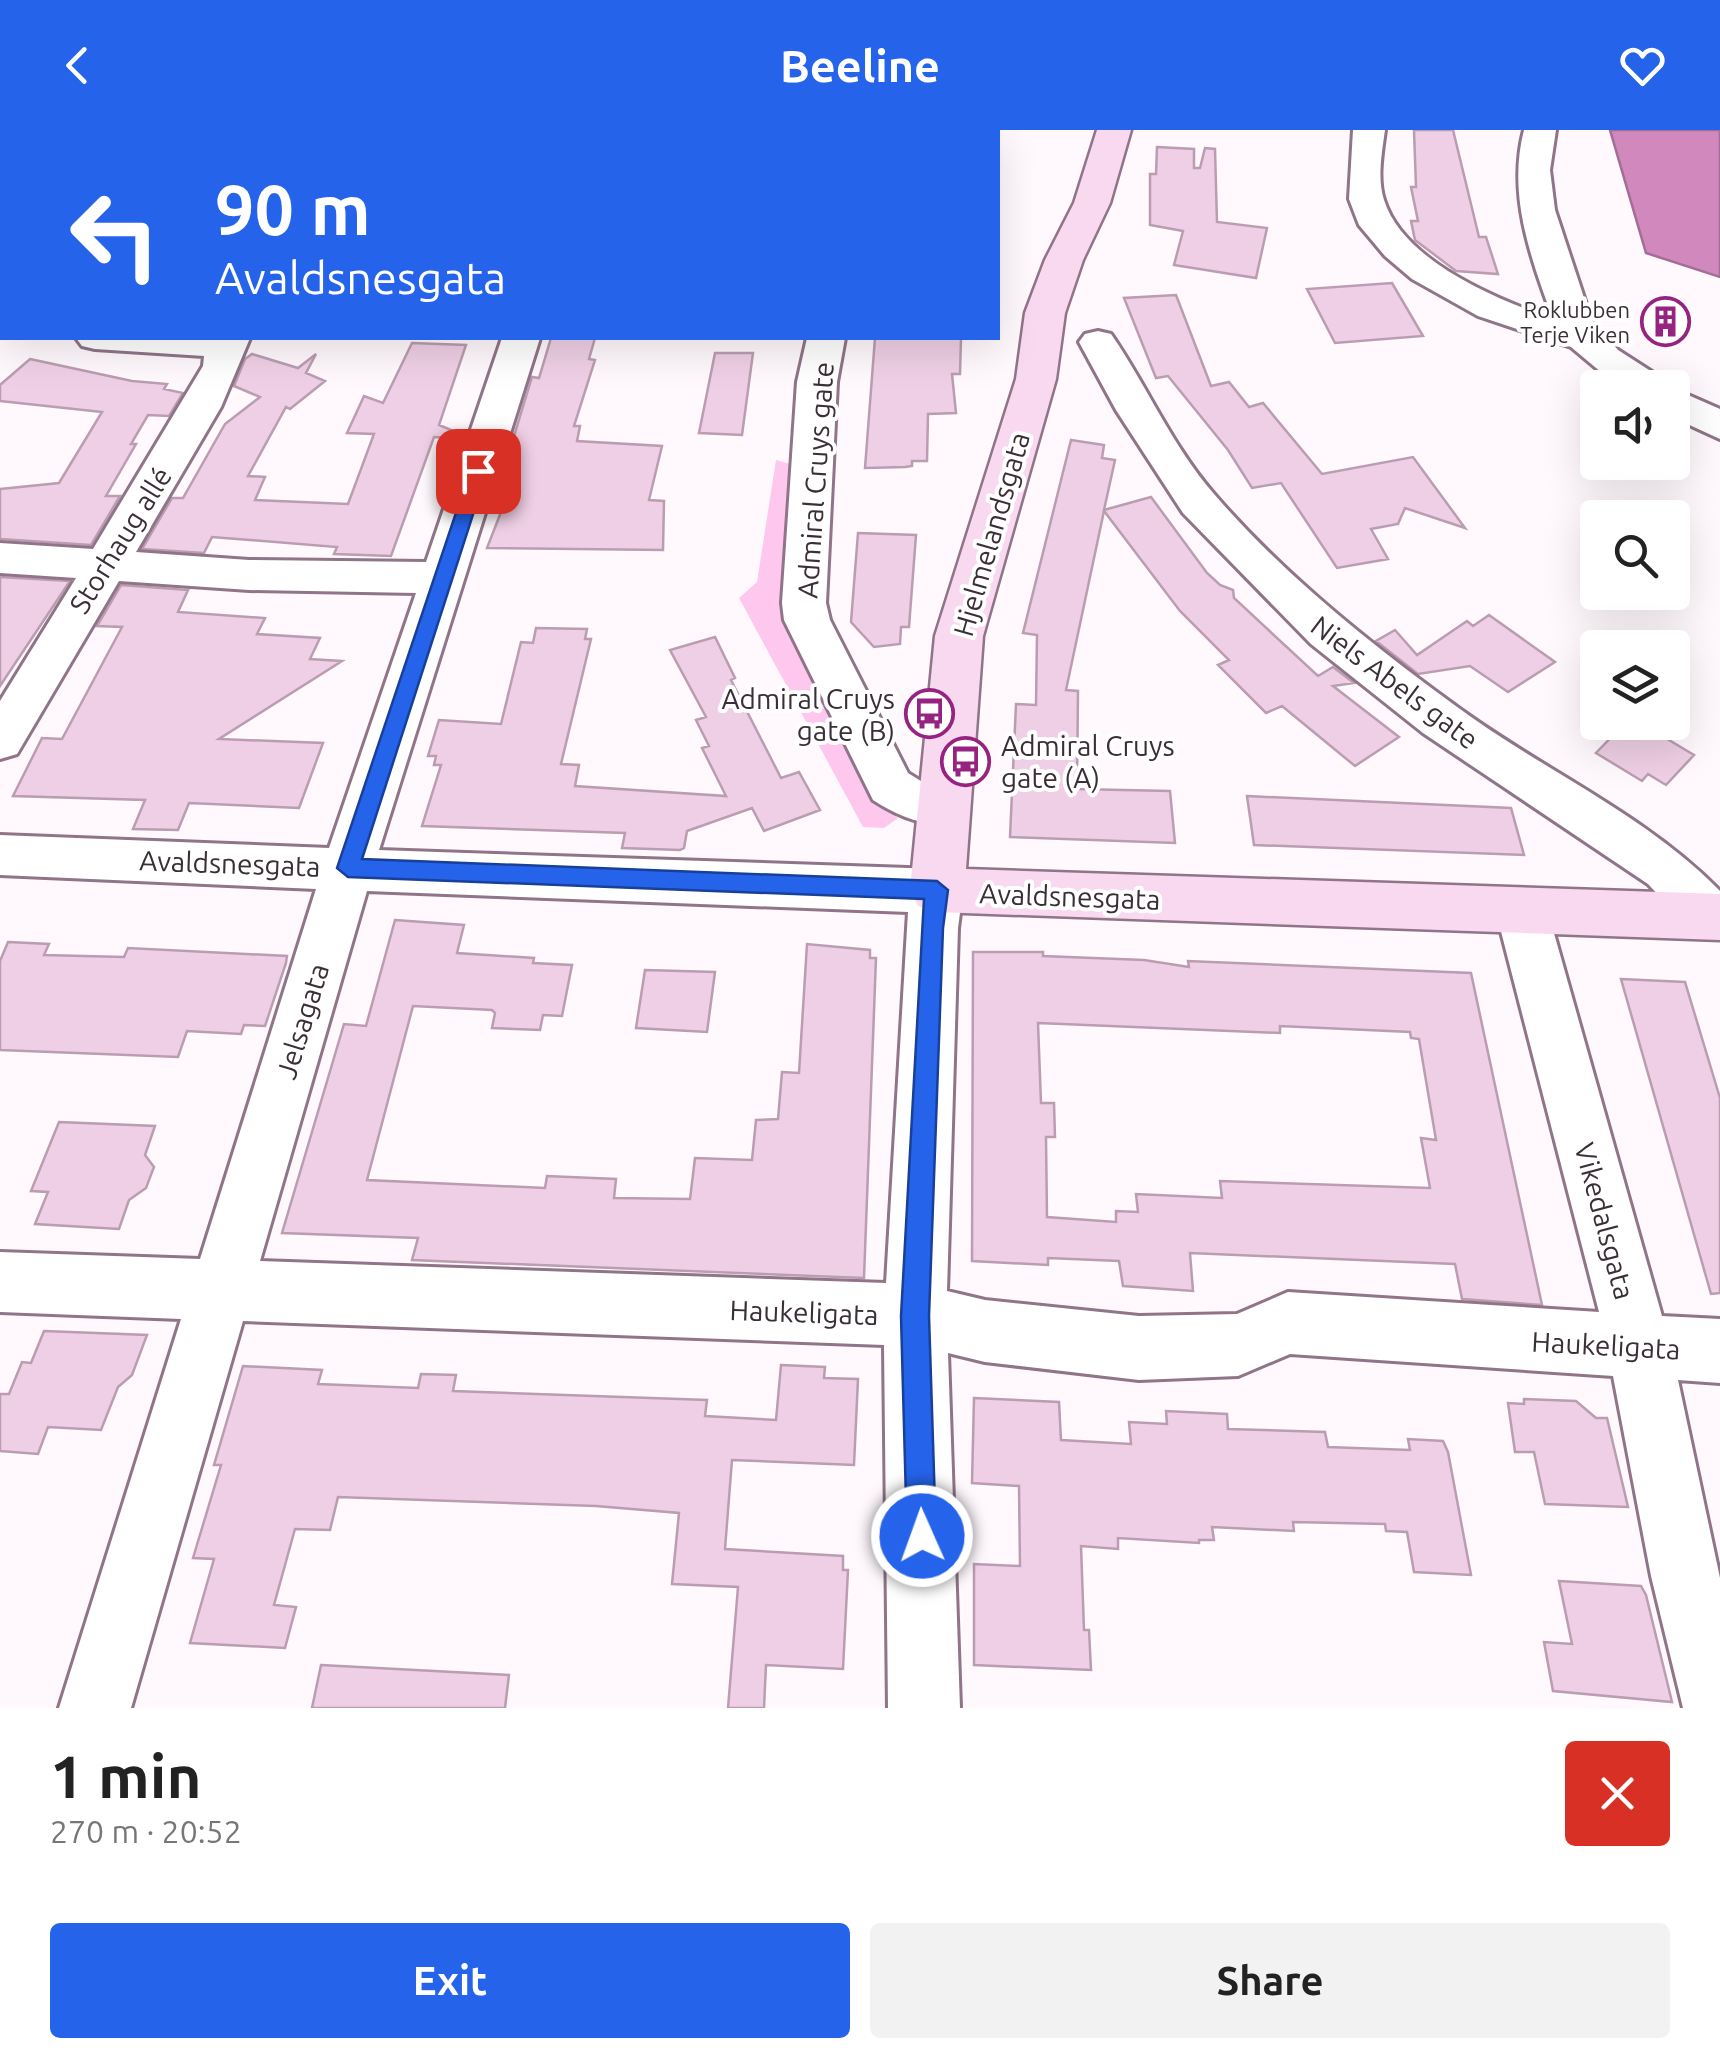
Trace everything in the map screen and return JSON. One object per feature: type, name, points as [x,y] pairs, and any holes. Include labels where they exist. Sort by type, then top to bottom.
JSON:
[{"type":"street","name":"Hjelmelandsgata","points":[[924,1708],[915,1316],[932,928],[959,636],[1036,379],[1068,318],[1087,262],[1092,204],[1114,130]]},
{"type":"street","points":[[1369,130],[1366,201],[1382,229],[1432,279],[1546,332],[1584,338]]},
{"type":"street","points":[[1540,130],[1532,163],[1545,242],[1584,338],[1621,370]]},
{"type":"street","points":[[162,340],[228,342]]},
{"type":"street","name":"Jelsagata","points":[[96,1708],[348,868],[520,340]]},
{"type":"street","name":"Admiral Cruys gate","points":[[826,340],[817,382],[813,506],[804,581],[807,620],[890,786],[912,800],[943,806]]},
{"type":"street","name":"Storhaug allé","points":[[0,741],[202,407],[222,366],[228,342]]},
{"type":"street","name":"Niels Abels gate","points":[[1098,342],[1198,503],[1317,624],[1368,668],[1440,720],[1666,868],[1716,917]]},
{"type":"street","points":[[1690,410],[1720,426]]},
{"type":"street","points":[[0,558],[102,567],[442,578]]},
{"type":"street","name":"Avaldsnesgata","points":[[0,855],[1716,917]]},
{"type":"street","name":"Vikedalsgata","points":[[1522,912],[1638,1346],[1685,1576],[1719,1708]]},
{"type":"street","name":"Haukeligata","points":[[0,1282],[915,1316],[984,1332],[1139,1348],[1238,1345],[1288,1323],[1720,1351]]},
{"type":"shaded area","points":[[1610,130],[1720,130],[1720,277],[1646,253]]},
{"type":"shaded area","points":[[776,460],[794,465],[781,596],[805,637],[871,786],[883,806],[898,818],[884,828],[863,827],[739,598],[757,582]]},
{"type":"building","points":[[1414,130],[1453,130],[1479,237],[1486,237],[1498,274],[1456,271],[1415,240],[1411,221],[1418,221],[1411,187],[1416,187]]},
{"type":"building","points":[[1157,147],[1194,149],[1194,168],[1200,168],[1205,148],[1215,149],[1217,222],[1267,228],[1256,278],[1174,265],[1183,231],[1150,225],[1150,174],[1156,174]]},
{"type":"building","points":[[1392,283],[1423,336],[1335,343],[1307,289]]},
{"type":"building","points":[[1176,295],[1211,386],[1229,382],[1249,407],[1263,403],[1322,474],[1413,457],[1465,528],[1405,508],[1398,524],[1371,529],[1388,559],[1337,568],[1281,483],[1252,488],[1228,450],[1168,376],[1156,378],[1124,298]]},
{"type":"building","points":[[550,340],[594,340],[589,359],[595,360],[574,426],[580,426],[577,441],[662,446],[649,500],[664,501],[663,550],[487,548],[501,512],[517,447],[511,446],[532,377],[539,378]]},
{"type":"building","points":[[875,340],[961,340],[960,374],[952,374],[956,413],[928,414],[927,461],[912,461],[912,466],[905,467],[865,468]]},
{"type":"building","points":[[412,343],[466,345],[439,425],[456,432],[455,438],[434,437],[391,556],[334,554],[337,547],[212,537],[204,553],[142,549],[172,498],[183,498],[225,424],[260,397],[234,386],[245,359],[252,354],[298,368],[316,354],[306,373],[325,381],[290,409],[286,407],[248,476],[265,477],[255,500],[348,504],[374,434],[347,433],[364,396],[383,403]]},
{"type":"building","points":[[715,353],[753,353],[742,435],[699,433]]},
{"type":"building","points":[[30,359],[132,381],[167,384],[164,389],[183,393],[169,416],[148,415],[106,496],[120,496],[91,545],[0,539],[0,489],[59,483],[102,412],[0,401],[0,385]]},
{"type":"building","points":[[1071,440],[1104,445],[1102,458],[1115,460],[1104,510],[1151,497],[1207,573],[1233,590],[1234,598],[1318,676],[1333,667],[1354,683],[1333,686],[1399,737],[1355,766],[1282,706],[1266,713],[1218,665],[1229,660],[1180,611],[1104,511],[1066,690],[1078,691],[1077,789],[1170,791],[1175,843],[1010,837],[1016,704],[1036,705],[1037,635],[1023,633]]},
{"type":"building","points":[[858,533],[916,535],[909,627],[901,627],[900,644],[874,647],[851,622]]},
{"type":"building","points":[[0,577],[70,581],[0,686]]},
{"type":"building","points":[[121,585],[188,590],[178,612],[265,618],[257,634],[320,638],[310,659],[342,661],[219,739],[323,743],[299,808],[189,803],[178,830],[133,829],[145,800],[13,796],[42,738],[62,739],[122,627],[97,626]]},
{"type":"building","points":[[1489,615],[1555,662],[1508,692],[1470,666],[1418,674],[1376,641],[1395,630],[1417,655],[1467,621],[1473,626]]},
{"type":"building","points":[[536,628],[587,629],[585,639],[591,639],[561,764],[579,765],[575,786],[726,796],[702,748],[709,746],[696,720],[706,717],[670,650],[715,637],[735,678],[731,680],[781,778],[799,772],[820,810],[764,831],[752,808],[687,831],[684,848],[680,850],[622,848],[625,833],[422,826],[441,765],[434,765],[436,756],[428,756],[439,720],[501,724],[521,642],[533,643]]},
{"type":"building","points":[[1609,740],[1669,740],[1694,755],[1666,785],[1648,774],[1642,781],[1596,753]]},
{"type":"building","points":[[1247,796],[1511,808],[1524,855],[1254,845]]},
{"type":"building","points":[[395,920],[464,925],[457,953],[534,958],[533,963],[572,965],[562,1016],[543,1015],[540,1030],[492,1028],[492,1010],[413,1006],[367,1180],[545,1188],[547,1176],[616,1179],[614,1198],[690,1199],[695,1158],[752,1160],[756,1120],[778,1119],[782,1072],[799,1073],[807,944],[870,950],[870,958],[876,958],[864,1278],[412,1260],[418,1238],[282,1233],[344,1024],[366,1026]]},
{"type":"building","points":[[8,942],[49,944],[44,955],[124,957],[128,948],[287,956],[265,1026],[244,1025],[241,1034],[187,1031],[178,1057],[0,1050],[0,961]]},
{"type":"building","points":[[973,952],[1043,952],[1043,956],[1144,960],[1189,967],[1188,961],[1471,973],[1542,1305],[1462,1299],[1455,1264],[1190,1253],[1193,1291],[1123,1286],[1119,1261],[1048,1258],[1048,1265],[972,1261]],"holes":[[[1038,1023],[1280,1033],[1280,1026],[1410,1032],[1411,1038],[1419,1039],[1436,1140],[1421,1138],[1430,1188],[1220,1181],[1222,1198],[1136,1194],[1138,1212],[1116,1211],[1116,1222],[1047,1217],[1046,1137],[1055,1137],[1054,1103],[1041,1103]]]},
{"type":"building","points":[[645,970],[715,972],[707,1032],[636,1028]]},
{"type":"building","points":[[1621,979],[1685,982],[1720,1098],[1720,1293],[1711,1294]]},
{"type":"building","points":[[59,1122],[155,1126],[145,1155],[154,1167],[146,1188],[129,1200],[119,1229],[35,1224],[48,1192],[31,1191]]},
{"type":"building","points":[[44,1331],[147,1335],[132,1375],[118,1387],[101,1430],[48,1427],[38,1454],[0,1451],[0,1394],[9,1394],[22,1362],[31,1363]]},
{"type":"building","points":[[781,1365],[825,1367],[824,1378],[858,1379],[854,1465],[732,1460],[725,1549],[843,1556],[843,1570],[848,1570],[843,1669],[766,1665],[764,1708],[728,1708],[738,1587],[672,1584],[679,1513],[596,1506],[338,1497],[330,1530],[295,1529],[274,1605],[296,1607],[285,1648],[190,1643],[214,1559],[193,1558],[221,1465],[214,1465],[243,1366],[322,1370],[318,1384],[418,1388],[421,1374],[456,1375],[453,1391],[707,1400],[705,1416],[776,1420]]},
{"type":"building","points":[[974,1398],[1059,1402],[1061,1440],[1131,1444],[1129,1422],[1167,1424],[1166,1411],[1227,1414],[1228,1429],[1325,1432],[1328,1447],[1410,1450],[1408,1439],[1443,1441],[1471,1575],[1414,1572],[1407,1532],[1386,1531],[1385,1524],[1293,1522],[1294,1531],[1212,1527],[1214,1540],[1199,1543],[1118,1538],[1118,1549],[1081,1546],[1084,1630],[1089,1630],[1091,1670],[974,1665],[974,1564],[1020,1566],[1019,1486],[972,1483]]},
{"type":"building","points":[[1524,1399],[1576,1401],[1596,1418],[1607,1418],[1628,1507],[1545,1504],[1534,1452],[1515,1452],[1508,1403],[1524,1404]]},
{"type":"building","points":[[1559,1581],[1641,1586],[1672,1702],[1553,1691],[1544,1642],[1572,1644]]},
{"type":"building","points":[[321,1665],[509,1675],[505,1708],[312,1708]]},
{"type":"place","name":"Roklubben Terje Viken","points":[[1665,322]]},
{"type":"place","name":"Admiral Cruys gate (B)","points":[[930,714]]},
{"type":"place","name":"Admiral Cruys gate (A)","points":[[966,761]]},
{"type":"route","points":[[478,471],[348,868],[879,891],[937,890],[932,928],[915,1316],[922,1536]]}]
